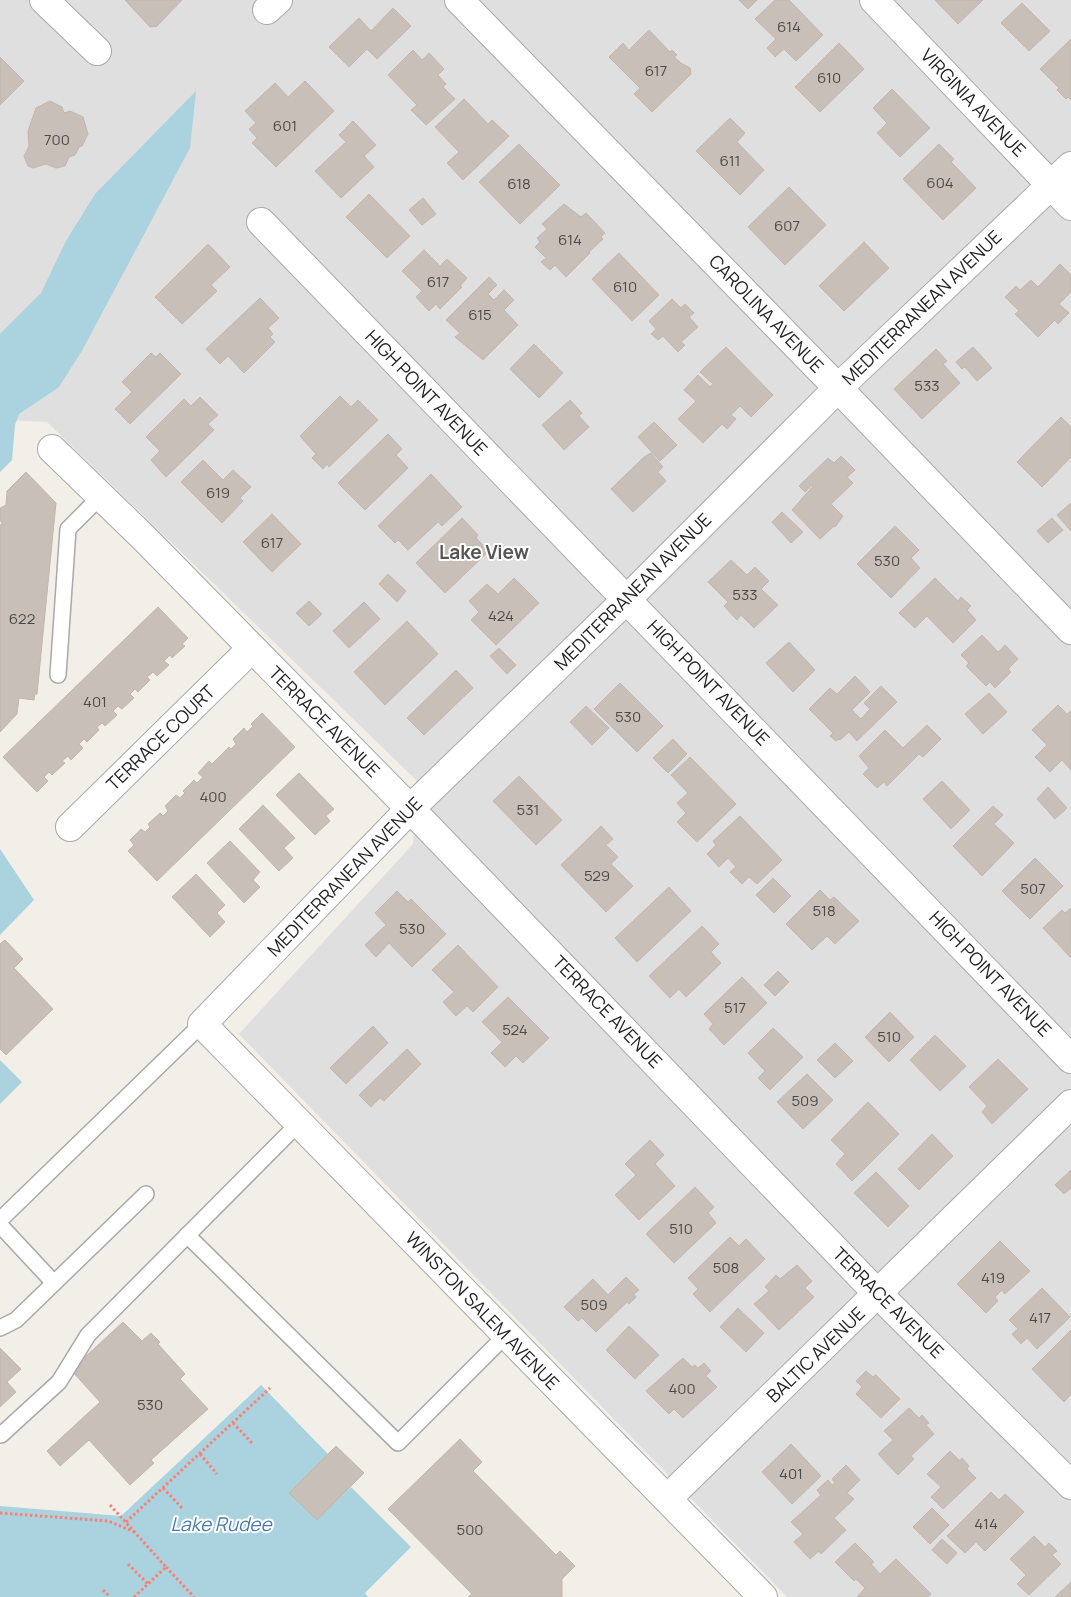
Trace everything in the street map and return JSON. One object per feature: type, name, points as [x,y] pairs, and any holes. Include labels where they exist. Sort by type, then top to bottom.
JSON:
[{"type":"street","points":[[44,0],[97,51]]},
{"type":"street","name":"CAROLINA AVENUE","points":[[459,0],[1071,630]]},
{"type":"street","name":"VIRGINIA AVENUE","points":[[874,0],[1071,206]]},
{"type":"street","name":"MEDITERRANEAN AVENUE","points":[[202,1024],[410,809],[627,599],[838,388],[1071,166]]},
{"type":"street","name":"HIGH POINT AVENUE","points":[[261,222],[1071,1058]]},
{"type":"street","points":[[52,449],[101,496]]},
{"type":"street","name":"TERRACE AVENUE","points":[[101,496],[410,809],[878,1294],[1071,1485]]},
{"type":"street","name":"TERRACE COURT","points":[[70,827],[252,648]]},
{"type":"street","name":"WINSTON SALEM AVENUE","points":[[202,1024],[763,1597]]},
{"type":"street","name":"BALTIC AVENUE","points":[[667,1499],[1071,1104]]},
{"type":"lane","points":[[58,675],[68,529],[101,496]]},
{"type":"lane","points":[[0,1220],[202,1024]]},
{"type":"lane","points":[[1,1435],[58,1382],[88,1335],[299,1123]]},
{"type":"lane","points":[[0,1328],[16,1320],[146,1194]]},
{"type":"lane","points":[[0,1226],[54,1283]]},
{"type":"lane","points":[[187,1235],[398,1443],[506,1334]]},
{"type":"path","points":[[126,1522],[270,1388]]},
{"type":"path","points":[[233,1423],[252,1443]]},
{"type":"path","points":[[200,1454],[217,1474]]},
{"type":"path","points":[[163,1488],[182,1508]]},
{"type":"path","points":[[110,1505],[194,1597]]},
{"type":"path","points":[[0,1513],[108,1521],[135,1532]]},
{"type":"path","points":[[128,1564],[148,1584]]},
{"type":"path","points":[[134,1597],[166,1567]]},
{"type":"path","points":[[103,1590],[110,1597]]},
{"type":"shaded area","points":[[0,0],[1071,0],[1071,1597],[787,1597],[239,1034],[413,844],[416,780],[47,422],[0,420]]},
{"type":"water","points":[[196,91],[190,148],[83,349],[59,387],[19,414],[15,425],[12,460],[0,472],[0,334],[41,293],[66,241],[95,194]]},
{"type":"water","points":[[0,849],[34,900],[0,935]]},
{"type":"water","points":[[0,1060],[22,1082],[0,1104]]},
{"type":"water","name":"Lake Rudee","points":[[261,1385],[328,1454],[290,1493],[317,1519],[351,1487],[411,1547],[365,1593],[368,1597],[0,1597],[0,1506],[121,1516]]},
{"type":"building","points":[[125,0],[182,0],[157,26],[150,27]]},
{"type":"building","points":[[739,0],[757,0],[748,9]]},
{"type":"building","points":[[775,0],[789,0],[823,35],[796,61],[784,49],[775,57],[767,48],[776,39],[755,19]]},
{"type":"building","points":[[935,0],[983,0],[958,24]]},
{"type":"building","points":[[1022,3],[1050,31],[1029,51],[1001,23]]},
{"type":"building","points":[[393,8],[411,26],[377,59],[367,49],[349,67],[329,47],[359,18],[371,31]]},
{"type":"building","points":[[649,30],[670,52],[672,50],[677,55],[674,57],[690,68],[691,74],[652,112],[634,94],[640,88],[609,57],[623,43],[629,50]]},
{"type":"building","points":[[1071,39],[1071,100],[1068,97],[1066,99],[1057,90],[1059,88],[1040,69]]},
{"type":"building","points":[[839,43],[864,69],[820,112],[795,87]]},
{"type":"building","points":[[413,50],[422,60],[429,53],[444,69],[438,75],[446,84],[443,87],[455,99],[426,125],[411,110],[417,105],[388,75]]},
{"type":"building","points":[[0,57],[24,81],[0,105]]},
{"type":"building","points":[[305,81],[334,111],[276,167],[252,143],[257,138],[249,129],[256,123],[245,111],[275,83],[288,97]]},
{"type":"building","points":[[892,89],[930,128],[900,157],[877,133],[887,123],[873,108]]},
{"type":"building","points":[[464,99],[488,124],[492,120],[509,136],[463,180],[447,163],[459,152],[435,127]]},
{"type":"building","points":[[50,101],[62,107],[64,113],[70,111],[83,117],[88,134],[82,146],[79,147],[75,155],[69,157],[65,166],[56,168],[46,164],[33,168],[28,166],[24,156],[29,146],[28,131],[36,108]]},
{"type":"building","points":[[730,118],[745,133],[737,142],[764,170],[740,195],[696,151]]},
{"type":"building","points":[[353,121],[376,145],[364,156],[374,167],[341,198],[315,171],[346,142],[339,135]]},
{"type":"building","points":[[519,144],[560,185],[520,224],[479,182]]},
{"type":"building","points":[[939,144],[954,159],[951,162],[976,188],[943,220],[903,179]]},
{"type":"building","points":[[789,187],[826,225],[785,265],[748,227]]},
{"type":"building","points":[[369,194],[410,236],[387,258],[346,217]]},
{"type":"building","points":[[423,198],[436,214],[422,225],[409,210]]},
{"type":"building","points":[[564,204],[581,217],[586,213],[605,233],[601,237],[603,239],[566,277],[555,265],[550,270],[541,262],[546,258],[535,247],[540,242],[537,238],[547,229],[542,224]]},
{"type":"building","points":[[864,242],[889,268],[844,311],[819,286]]},
{"type":"building","points":[[208,244],[230,267],[211,285],[217,291],[182,324],[155,297]]},
{"type":"building","points":[[424,250],[440,266],[447,259],[467,278],[460,286],[462,287],[440,309],[436,304],[429,311],[416,297],[422,291],[402,271]]},
{"type":"building","points":[[619,253],[659,295],[632,321],[592,279]]},
{"type":"building","points":[[1060,264],[1071,275],[1071,292],[1059,304],[1069,313],[1058,324],[1055,320],[1038,337],[1015,314],[1019,311],[1005,297],[1016,286],[1020,290],[1031,280],[1038,287]]},
{"type":"building","points":[[489,277],[497,285],[488,294],[494,300],[504,290],[514,300],[504,310],[518,325],[483,360],[455,337],[460,333],[446,320]]},
{"type":"building","points":[[260,298],[279,318],[268,328],[273,334],[270,337],[275,342],[244,373],[228,356],[220,364],[206,349]]},
{"type":"building","points":[[672,299],[681,308],[685,304],[694,313],[689,317],[698,327],[681,342],[685,345],[678,352],[663,336],[658,340],[651,334],[656,329],[649,321]]},
{"type":"building","points":[[534,344],[563,373],[539,398],[510,369]]},
{"type":"building","points":[[726,347],[773,395],[751,417],[740,406],[731,415],[736,419],[727,429],[722,424],[703,443],[678,419],[696,401],[684,390],[698,375],[710,387],[713,384],[700,372]]},
{"type":"building","points":[[973,347],[992,368],[977,381],[965,367],[962,369],[956,362]]},
{"type":"building","points":[[936,349],[947,361],[943,364],[960,383],[922,419],[894,389]]},
{"type":"building","points":[[151,353],[156,357],[160,353],[181,374],[130,424],[115,409],[132,392],[122,382]]},
{"type":"building","points":[[340,396],[351,407],[358,400],[378,420],[329,467],[327,464],[323,469],[312,458],[316,454],[300,436]]},
{"type":"building","points":[[200,397],[218,415],[208,424],[214,430],[166,477],[151,460],[160,451],[146,437],[184,399],[191,406]]},
{"type":"building","points":[[570,400],[582,413],[579,416],[589,427],[564,450],[542,425]]},
{"type":"building","points":[[1061,417],[1071,427],[1071,457],[1042,487],[1017,462]]},
{"type":"building","points":[[654,422],[677,445],[660,461],[638,437]]},
{"type":"building","points":[[388,434],[402,449],[396,455],[408,468],[365,510],[338,483]]},
{"type":"building","points":[[651,453],[663,467],[658,472],[666,481],[633,512],[611,489],[644,457]]},
{"type":"building","points":[[841,456],[855,470],[847,477],[853,483],[831,504],[843,516],[835,527],[820,539],[792,510],[813,486],[805,492],[799,486],[828,458],[834,463]]},
{"type":"building","points":[[203,460],[223,480],[233,470],[251,487],[240,498],[243,501],[222,523],[181,482]]},
{"type":"building","points":[[26,472],[56,503],[37,694],[35,694],[34,700],[19,698],[17,714],[0,732],[0,525],[2,524],[0,508],[6,505],[7,491]]},
{"type":"building","points":[[431,474],[462,507],[442,526],[438,522],[408,550],[398,540],[395,543],[378,526]]},
{"type":"building","points":[[1071,503],[1071,531],[1057,515]]},
{"type":"building","points":[[782,512],[803,532],[791,543],[772,522]]},
{"type":"building","points":[[272,514],[301,544],[272,572],[243,542]]},
{"type":"building","points":[[462,518],[478,535],[476,538],[489,551],[445,593],[416,563]]},
{"type":"building","points":[[1052,518],[1063,530],[1048,543],[1037,531]]},
{"type":"building","points":[[895,526],[919,550],[911,558],[920,568],[891,598],[857,564]]},
{"type":"building","points":[[731,560],[747,575],[755,567],[769,581],[761,589],[778,605],[754,628],[741,615],[737,620],[724,606],[728,602],[708,582]]},
{"type":"building","points":[[388,574],[406,591],[397,602],[379,584]]},
{"type":"building","points":[[514,578],[539,603],[496,645],[471,620],[479,612],[469,601],[487,584],[498,594]]},
{"type":"building","points":[[935,578],[958,601],[961,597],[971,606],[967,610],[976,620],[953,643],[927,616],[915,628],[899,613]]},
{"type":"building","points":[[309,601],[322,614],[309,626],[296,613]]},
{"type":"building","points":[[364,602],[380,619],[349,648],[333,631]]},
{"type":"building","points":[[158,607],[188,638],[182,644],[185,646],[172,658],[170,655],[164,661],[169,665],[157,676],[153,672],[147,677],[150,680],[138,692],[135,689],[130,694],[134,698],[122,709],[118,706],[113,711],[117,715],[105,726],[102,723],[97,727],[99,730],[87,742],[84,739],[79,744],[83,748],[71,760],[68,756],[62,761],[65,763],[52,775],[49,772],[44,777],[48,781],[37,792],[3,757]]},
{"type":"building","points":[[407,621],[438,654],[385,705],[354,672]]},
{"type":"building","points":[[982,635],[998,652],[1005,645],[1018,659],[1008,669],[1011,672],[995,688],[990,682],[986,686],[966,666],[969,663],[961,655]]},
{"type":"building","points":[[789,642],[815,670],[793,692],[766,663]]},
{"type":"building","points":[[499,648],[516,665],[507,674],[490,656]]},
{"type":"building","points":[[456,670],[473,688],[424,735],[407,718]]},
{"type":"building","points":[[855,676],[870,692],[852,710],[861,719],[870,709],[864,703],[881,686],[897,702],[857,741],[849,732],[836,741],[830,736],[833,733],[809,709],[830,688],[837,694]]},
{"type":"building","points":[[620,683],[663,726],[637,752],[594,709]]},
{"type":"building","points":[[989,693],[1007,712],[983,734],[965,714]]},
{"type":"building","points":[[1058,705],[1067,714],[1071,711],[1071,770],[1062,760],[1050,772],[1035,757],[1047,745],[1032,730]]},
{"type":"building","points":[[586,706],[609,728],[592,745],[570,722]]},
{"type":"building","points":[[262,713],[295,747],[157,881],[128,851],[134,845],[130,840],[141,829],[145,832],[150,827],[148,824],[160,813],[163,816],[168,811],[165,806],[176,795],[180,798],[185,793],[183,791],[194,780],[197,783],[203,777],[198,773],[209,761],[212,764],[229,747],[231,749],[236,744],[233,739],[244,728],[247,732],[253,726],[251,724]]},
{"type":"building","points":[[927,725],[941,739],[923,757],[919,754],[887,786],[884,782],[877,788],[863,774],[869,768],[859,756],[885,730],[903,748]]},
{"type":"building","points":[[673,739],[687,754],[668,773],[653,758]]},
{"type":"building","points":[[690,757],[736,804],[697,842],[677,822],[686,813],[677,803],[688,793],[671,775]]},
{"type":"building","points":[[299,773],[334,809],[326,816],[330,821],[315,835],[276,795]]},
{"type":"building","points":[[519,776],[562,820],[536,845],[493,801]]},
{"type":"building","points":[[942,781],[970,810],[951,829],[923,799]]},
{"type":"building","points":[[1048,787],[1067,808],[1055,819],[1037,799]]},
{"type":"building","points":[[263,805],[295,838],[284,848],[293,858],[279,871],[239,829]]},
{"type":"building","points":[[993,806],[1003,815],[994,824],[1014,843],[982,876],[953,846]]},
{"type":"building","points":[[740,816],[782,860],[757,884],[749,877],[742,884],[730,872],[736,867],[728,858],[719,867],[707,854],[716,845],[713,841]]},
{"type":"building","points":[[601,826],[613,839],[606,845],[618,857],[611,864],[633,886],[606,912],[561,865]]},
{"type":"building","points":[[230,841],[260,872],[253,880],[260,887],[244,903],[207,863]]},
{"type":"building","points":[[1035,858],[1063,886],[1030,919],[1002,891]]},
{"type":"building","points":[[196,874],[225,905],[217,913],[225,922],[210,937],[172,897]]},
{"type":"building","points":[[773,878],[791,896],[774,913],[756,895]]},
{"type":"building","points":[[669,887],[691,911],[637,962],[615,938]]},
{"type":"building","points":[[820,890],[830,900],[834,897],[859,921],[835,944],[827,936],[812,950],[786,924]]},
{"type":"building","points":[[397,891],[408,902],[411,899],[446,934],[412,967],[389,943],[376,957],[365,945],[386,925],[375,913]]},
{"type":"building","points":[[1071,908],[1071,958],[1043,928],[1062,910],[1065,913]]},
{"type":"building","points":[[702,926],[719,944],[711,952],[721,963],[686,997],[679,989],[670,998],[649,976]]},
{"type":"building","points":[[5,940],[23,959],[14,968],[53,1009],[6,1055],[0,1049],[0,944]]},
{"type":"building","points":[[458,945],[498,987],[473,1012],[467,1006],[456,1016],[443,1002],[454,992],[432,970]]},
{"type":"building","points":[[778,971],[789,982],[775,996],[764,985]]},
{"type":"building","points":[[742,977],[767,1003],[724,1045],[709,1029],[713,1024],[704,1014]]},
{"type":"building","points":[[508,997],[549,1038],[523,1063],[516,1056],[505,1067],[491,1053],[502,1042],[482,1022]]},
{"type":"building","points":[[890,1012],[914,1037],[889,1062],[865,1037]]},
{"type":"building","points":[[373,1026],[388,1043],[346,1084],[330,1068]]},
{"type":"building","points":[[773,1028],[803,1057],[770,1090],[758,1078],[765,1071],[748,1053]]},
{"type":"building","points":[[935,1035],[966,1066],[940,1091],[910,1060]]},
{"type":"building","points":[[835,1043],[853,1061],[835,1078],[817,1060]]},
{"type":"building","points":[[407,1049],[421,1064],[384,1101],[380,1098],[371,1107],[359,1095]]},
{"type":"building","points":[[998,1059],[1028,1089],[992,1124],[982,1112],[987,1106],[969,1087]]},
{"type":"building","points":[[807,1074],[833,1100],[803,1129],[777,1102]]},
{"type":"building","points":[[868,1102],[899,1134],[852,1181],[836,1164],[845,1154],[831,1140]]},
{"type":"building","points":[[932,1134],[953,1156],[919,1190],[898,1169]]},
{"type":"building","points":[[650,1140],[664,1155],[655,1164],[675,1186],[639,1220],[615,1195],[636,1175],[625,1164]]},
{"type":"building","points":[[1071,1170],[1071,1188],[1064,1194],[1055,1185]]},
{"type":"building","points":[[876,1172],[909,1206],[888,1227],[854,1193]]},
{"type":"building","points":[[695,1187],[714,1207],[708,1213],[716,1223],[674,1263],[646,1234]]},
{"type":"building","points":[[730,1237],[739,1246],[746,1239],[765,1259],[710,1312],[693,1294],[698,1289],[688,1278]]},
{"type":"building","points":[[1000,1241],[1030,1271],[1005,1294],[1002,1290],[995,1297],[998,1301],[986,1313],[957,1284]]},
{"type":"building","points":[[797,1265],[812,1281],[805,1288],[814,1297],[779,1330],[754,1304],[769,1291],[765,1287],[776,1275],[780,1279]]},
{"type":"building","points":[[626,1277],[639,1290],[634,1294],[636,1297],[629,1304],[627,1302],[596,1332],[582,1318],[578,1321],[564,1307],[593,1279],[608,1295]]},
{"type":"building","points":[[1042,1288],[1070,1317],[1037,1349],[1027,1338],[1021,1344],[1012,1334],[1018,1329],[1009,1320]]},
{"type":"building","points":[[738,1308],[764,1333],[746,1352],[720,1327]]},
{"type":"building","points":[[123,1322],[142,1341],[151,1333],[160,1342],[158,1344],[185,1374],[180,1379],[208,1409],[151,1460],[154,1463],[130,1485],[89,1440],[60,1466],[47,1451],[100,1402],[71,1370]]},
{"type":"building","points":[[629,1326],[659,1355],[635,1379],[606,1350]]},
{"type":"building","points":[[1071,1330],[1071,1394],[1064,1402],[1032,1369]]},
{"type":"building","points":[[0,1348],[21,1369],[7,1382],[16,1392],[0,1407]]},
{"type":"building","points":[[683,1358],[692,1367],[695,1365],[698,1368],[704,1363],[711,1371],[706,1376],[717,1387],[683,1418],[674,1409],[669,1414],[646,1391]]},
{"type":"building","points":[[866,1371],[873,1377],[876,1375],[900,1399],[881,1418],[856,1394],[862,1387],[856,1381]]},
{"type":"building","points":[[909,1408],[919,1418],[922,1415],[929,1423],[926,1425],[934,1434],[911,1456],[914,1459],[898,1475],[878,1454],[893,1440],[884,1431]]},
{"type":"building","points":[[460,1439],[482,1462],[473,1471],[556,1555],[560,1551],[575,1566],[562,1579],[562,1597],[468,1597],[472,1594],[388,1509]]},
{"type":"building","points":[[791,1444],[821,1476],[792,1504],[762,1472]]},
{"type":"building","points":[[336,1446],[364,1473],[317,1520],[289,1493]]},
{"type":"building","points":[[950,1451],[960,1461],[962,1458],[969,1466],[967,1469],[976,1478],[943,1509],[931,1497],[941,1487],[927,1474]]},
{"type":"building","points":[[846,1465],[860,1480],[847,1493],[854,1499],[834,1518],[846,1530],[821,1554],[819,1551],[810,1559],[794,1542],[803,1534],[791,1522],[821,1495],[817,1490],[828,1480],[832,1485],[835,1483],[832,1479]]},
{"type":"building","points":[[991,1492],[999,1500],[1005,1494],[1024,1512],[985,1551],[976,1542],[965,1553],[947,1536]]},
{"type":"building","points":[[932,1508],[949,1525],[930,1544],[913,1527]]},
{"type":"building","points":[[1034,1536],[1045,1547],[1049,1543],[1057,1551],[1052,1555],[1061,1564],[1029,1595],[1017,1584],[1026,1575],[1010,1559]]},
{"type":"building","points":[[942,1539],[957,1553],[947,1564],[932,1550]]},
{"type":"building","points":[[855,1543],[874,1562],[871,1564],[880,1574],[896,1559],[931,1594],[928,1597],[857,1597],[865,1588],[856,1579],[854,1581],[835,1562]]},
{"type":"building","points":[[1071,1582],[1071,1597],[1055,1597]]},
{"type":"district","name":"Lake View","points":[[484,552]]}]
